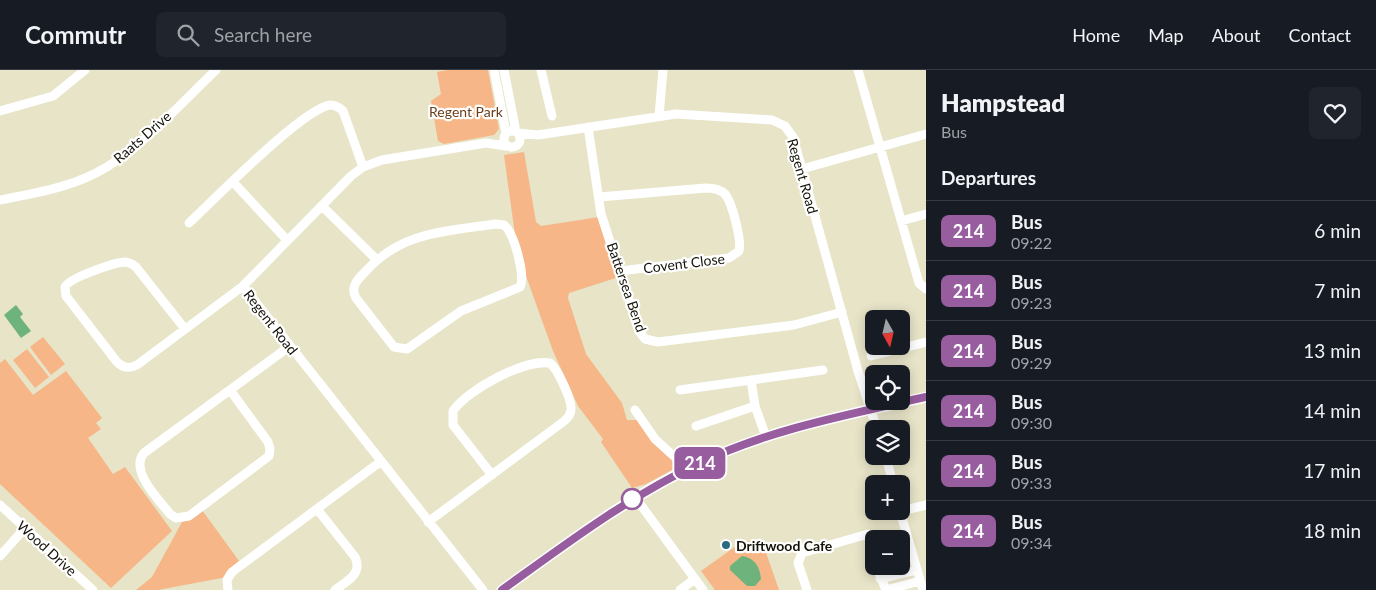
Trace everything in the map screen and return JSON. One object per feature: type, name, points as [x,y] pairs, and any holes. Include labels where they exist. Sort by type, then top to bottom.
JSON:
[{"type":"street","points":[[0,111],[53,96],[85,70]]},
{"type":"street","name":"Raats Drive","points":[[0,200],[61,186],[102,170],[130,151],[216,70]]},
{"type":"street","points":[[494,70],[511,134],[520,139],[519,144],[512,148],[506,146],[504,141],[511,134]]},
{"type":"street","points":[[504,70],[511,134]]},
{"type":"street","points":[[541,70],[552,116]]},
{"type":"street","points":[[659,116],[663,70]]},
{"type":"street","points":[[858,70],[919,283],[926,289]]},
{"type":"street","points":[[190,223],[291,128],[331,105],[337,106],[343,111],[363,167]]},
{"type":"street","name":"Regent Road","points":[[483,590],[380,462],[243,286],[287,240],[363,167],[382,160],[486,143],[511,134],[538,135],[659,116],[689,114],[766,120],[781,123],[791,133],[858,371],[875,420]]},
{"type":"street","name":"Battersea Bend","points":[[588,127],[602,214],[639,331],[645,339],[655,342],[794,325],[842,312]]},
{"type":"street","points":[[802,169],[926,134]]},
{"type":"street","name":"Regent Road","points":[[519,144],[538,135]]},
{"type":"street","name":"Regent Road","points":[[486,143],[506,146]]},
{"type":"street","points":[[233,182],[287,240]]},
{"type":"street","name":"Covent Close","points":[[599,196],[716,189],[727,198],[741,242],[739,251],[729,258],[620,271]]},
{"type":"street","points":[[322,206],[376,259]]},
{"type":"street","points":[[901,221],[926,214]]},
{"type":"street","points":[[498,224],[507,227],[511,234],[523,280],[517,289],[461,310],[411,347],[400,349],[392,345],[353,292],[356,281],[376,259],[413,238],[498,224]]},
{"type":"street","points":[[185,329],[136,267],[130,263],[120,263],[71,280],[65,288],[66,296],[123,366],[130,367],[136,365],[185,329],[243,286]]},
{"type":"street","points":[[871,356],[926,342]]},
{"type":"street","points":[[230,390],[268,442],[269,456],[189,516],[176,518],[170,514],[140,473],[140,460],[144,454],[230,390],[290,346]]},
{"type":"street","points":[[428,522],[492,475],[569,417],[572,408],[570,401],[556,369],[550,363],[537,362],[500,375],[453,411],[453,424],[492,475]]},
{"type":"street","points":[[680,390],[824,370]]},
{"type":"street","points":[[751,380],[755,406],[766,436]]},
{"type":"street","points":[[502,590],[635,498],[688,469],[766,436],[926,397]]},
{"type":"street","points":[[696,426],[755,406]]},
{"type":"street","points":[[635,410],[656,439],[688,469]]},
{"type":"street","points":[[228,590],[226,583],[230,574],[380,462]]},
{"type":"street","points":[[635,498],[704,590]]},
{"type":"street","name":"Wood Drive","points":[[0,505],[93,590]]},
{"type":"street","points":[[910,509],[926,505]]},
{"type":"street","points":[[317,509],[355,557],[358,564],[354,576],[335,590]]},
{"type":"street","points":[[879,575],[886,590],[921,586],[903,520]]},
{"type":"street","points":[[0,556],[25,528]]},
{"type":"street","points":[[807,590],[798,563],[802,553],[865,535]]},
{"type":"street","points":[[880,579],[917,570]]},
{"type":"street","points":[[680,590],[695,579]]},
{"type":"green space","name":"Regent Park","points":[[448,70],[488,70],[499,129],[494,135],[444,144],[438,141],[431,101],[441,94],[437,72]]},
{"type":"green space","points":[[524,152],[536,222],[541,226],[599,217],[619,277],[569,293],[568,298],[586,354],[622,403],[627,420],[637,420],[681,465],[646,484],[632,488],[601,442],[603,439],[578,406],[553,351],[526,276],[515,235],[504,155]]},
{"type":"green space","points":[[43,337],[65,364],[51,375],[30,347]]},
{"type":"green space","points":[[27,349],[49,377],[35,388],[13,360]]},
{"type":"green space","points":[[5,359],[33,395],[66,371],[102,418],[96,423],[101,429],[88,438],[113,474],[125,467],[172,531],[111,588],[0,484],[0,363]]},
{"type":"green space","points":[[202,510],[239,561],[226,572],[227,577],[158,590],[136,590],[152,577],[182,522],[189,520]]},
{"type":"green space","points":[[743,541],[762,541],[779,590],[715,590],[701,571]]},
{"type":"shaded area","points":[[16,305],[23,314],[20,317],[31,331],[21,338],[4,315]]},
{"type":"shaded area","points":[[742,556],[753,561],[758,567],[761,579],[755,586],[747,586],[730,570],[730,566]]},
{"type":"bus line","name":"214","points":[[502,590],[628,501],[701,462],[766,436],[926,397]]},
{"type":"place","name":"Driftwood Cafe","points":[[726,545]]}]
